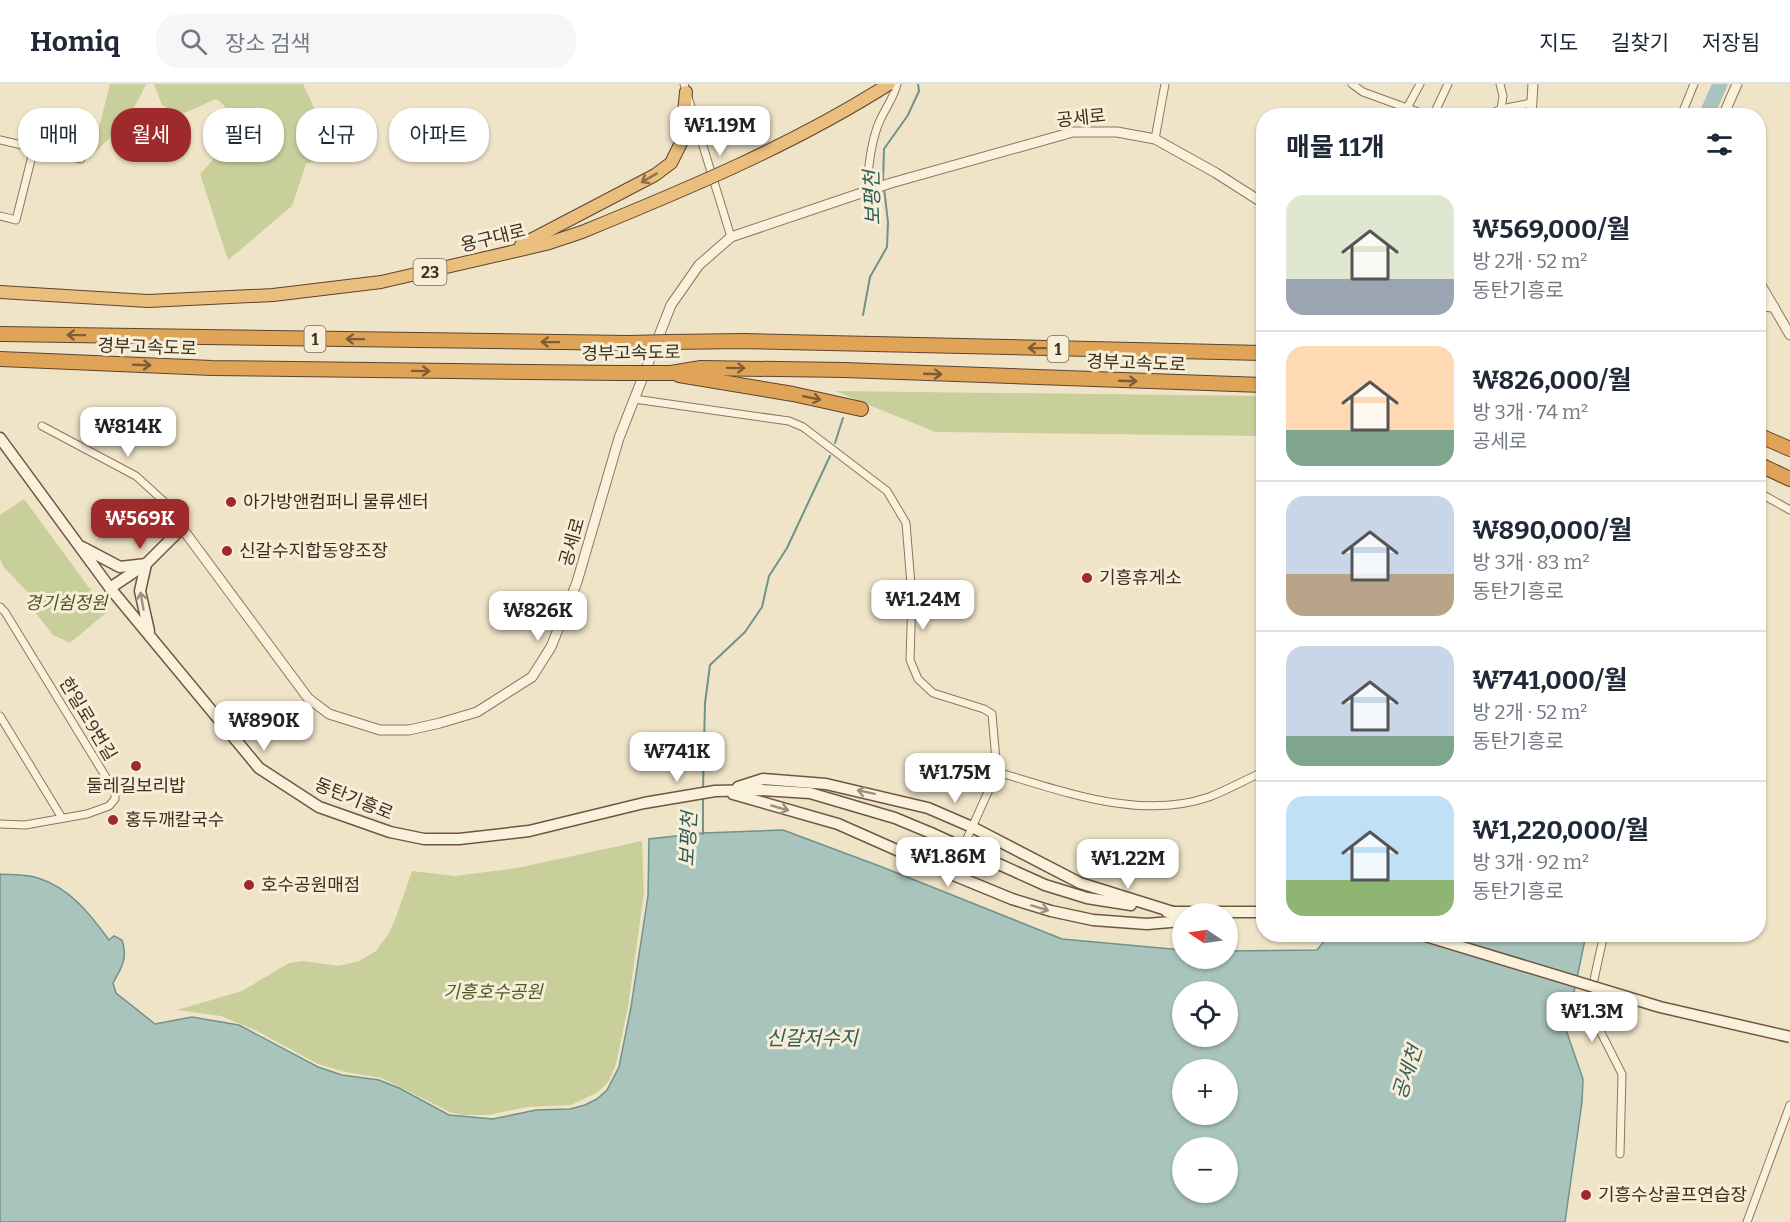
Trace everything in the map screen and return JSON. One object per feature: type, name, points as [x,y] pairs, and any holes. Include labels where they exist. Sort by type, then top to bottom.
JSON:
[{"type":"highway","name":"용구대로","points":[[0,292],[148,301],[273,295],[381,282],[504,254],[582,232],[679,193],[778,146],[889,84]]},
{"type":"highway","points":[[504,254],[637,185],[671,163],[681,143],[685,88]]},
{"type":"highway","name":"경부고속도로","points":[[0,334],[629,343],[744,341],[1256,353]]},
{"type":"highway","name":"경부고속도로","points":[[0,359],[212,368],[618,373],[664,373],[700,368],[832,370],[1256,386]]},
{"type":"highway","points":[[664,373],[793,394],[859,412]]},
{"type":"highway","points":[[1766,438],[1790,449]]},
{"type":"highway","points":[[1766,468],[1790,479]]},
{"type":"main road","name":"동탄기흥로","points":[[2,442],[111,588],[259,768],[320,807],[390,832],[424,839],[459,839],[530,831],[644,803],[719,791]]},
{"type":"main road","points":[[111,588],[146,564],[182,528]]},
{"type":"main road","points":[[79,546],[120,567],[146,564]]},
{"type":"main road","points":[[146,564],[140,591],[151,637]]},
{"type":"main road","points":[[719,791],[763,779],[826,784],[928,808],[972,827],[1080,883],[1172,912]]},
{"type":"main road","points":[[719,791],[761,790],[810,793],[895,818],[1045,885],[1087,898],[1172,912]]},
{"type":"main road","points":[[719,791],[838,824],[1012,899],[1051,911],[1093,920],[1147,924],[1172,922]]},
{"type":"main road","points":[[1238,911],[1256,912]]},
{"type":"main road","points":[[1238,914],[1249,911]]},
{"type":"main road","points":[[1445,942],[1660,1007],[1790,1037]]},
{"type":"street","points":[[870,190],[871,150],[877,127],[897,84]]},
{"type":"street","points":[[1155,139],[1165,84]]},
{"type":"street","points":[[1352,84],[1363,92],[1407,108],[1420,84]]},
{"type":"street","points":[[1435,108],[1448,84]]},
{"type":"street","points":[[1500,84],[1503,96],[1501,108]]},
{"type":"street","points":[[1531,108],[1533,84]]},
{"type":"street","points":[[1685,108],[1694,84]]},
{"type":"street","points":[[1726,108],[1737,84]]},
{"type":"street","points":[[685,88],[731,237]]},
{"type":"street","points":[[1506,108],[1531,103]]},
{"type":"street","name":"공세로","points":[[182,528],[308,698],[329,714],[380,730],[409,730],[477,712],[532,677],[551,647],[577,582],[620,438],[671,305],[699,265],[731,237],[891,183],[1072,132],[1117,132],[1155,139],[1256,198]]},
{"type":"street","points":[[0,140],[18,144]]},
{"type":"street","points":[[0,216],[16,220],[30,162]]},
{"type":"street","points":[[1766,294],[1790,335]]},
{"type":"street","points":[[1766,306],[1774,307]]},
{"type":"street","points":[[634,399],[789,421],[803,427],[887,491],[906,523],[912,597],[910,660],[918,679],[933,693],[984,709],[992,714],[997,772],[951,874]]},
{"type":"street","points":[[42,426],[136,476],[169,506],[182,528]]},
{"type":"street","points":[[1766,496],[1790,510]]},
{"type":"street","name":"한일로9번길","points":[[2,612],[115,792],[115,799],[109,806],[87,814],[62,818]]},
{"type":"street","points":[[0,716],[62,818],[25,825],[0,824]]},
{"type":"street","points":[[997,772],[1072,794],[1126,804],[1159,806],[1208,797],[1256,775]]},
{"type":"street","points":[[1602,942],[1588,1006],[1622,1074],[1620,1154]]},
{"type":"street","points":[[1748,1222],[1790,1105]]},
{"type":"green space","points":[[110,84],[146,84],[133,108],[111,108],[111,137],[99,148],[99,127]]},
{"type":"green space","points":[[154,84],[303,84],[314,108],[296,108],[296,162],[311,162],[306,164],[292,206],[228,260],[200,174],[211,162],[284,162],[284,108],[225,108],[216,99],[191,110],[191,108],[167,108],[162,105]]},
{"type":"green space","points":[[835,391],[1256,396],[1256,436],[935,432]]},
{"type":"green space","name":"경기쉼정원","points":[[24,499],[107,612],[70,643],[53,635],[30,606],[31,596],[3,566],[0,559],[0,515]]},
{"type":"green space","name":"기흥호수공원","points":[[642,841],[644,893],[628,1007],[616,1064],[609,1081],[598,1092],[571,1105],[528,1107],[488,1115],[462,1115],[450,1112],[382,1078],[345,1072],[318,1064],[257,1031],[221,1016],[177,1010],[242,991],[289,963],[303,961],[339,966],[359,961],[376,951],[389,933],[412,871],[455,876],[517,868]]},
{"type":"water","name":"신갈저수지","points":[[783,830],[1062,939],[1172,949],[1172,969],[1238,969],[1238,951],[1317,950],[1323,942],[1585,942],[1566,1030],[1583,1079],[1582,1102],[1565,1222],[0,1222],[0,874],[29,876],[49,882],[70,895],[109,940],[114,936],[122,940],[124,957],[113,983],[116,993],[155,1024],[192,1017],[239,1025],[318,1067],[342,1075],[379,1080],[449,1115],[493,1119],[536,1110],[570,1109],[597,1099],[607,1090],[619,1067],[648,896],[649,839],[703,833]]},
{"type":"waterway","name":"보평천","points":[[883,182],[884,149],[908,115],[919,91],[918,84]]},
{"type":"waterway","name":"공세천","points":[[1710,108],[1720,84]]},
{"type":"waterway","name":"보평천","points":[[863,315],[870,277],[887,247],[888,222],[884,188]]},
{"type":"waterway","name":"보평천","points":[[835,443],[843,418]]},
{"type":"waterway","name":"보평천","points":[[703,789],[705,703],[710,665],[745,632],[762,607],[769,576],[787,548],[830,456]]},
{"type":"waterway","name":"보평천","points":[[703,798],[703,834]]},
{"type":"place","name":"아가방앤컴퍼니 물류센터","points":[[231,502]]},
{"type":"place","name":"신갈수지합동양조장","points":[[227,551]]},
{"type":"place","name":"기흥휴게소","points":[[1087,578]]},
{"type":"place","name":"둘레길보리밥","points":[[136,766]]},
{"type":"place","name":"홍두깨칼국수","points":[[113,820]]},
{"type":"place","name":"호수공원매점","points":[[249,885]]},
{"type":"place","name":"기흥수상골프연습장","points":[[1586,1195]]}]
